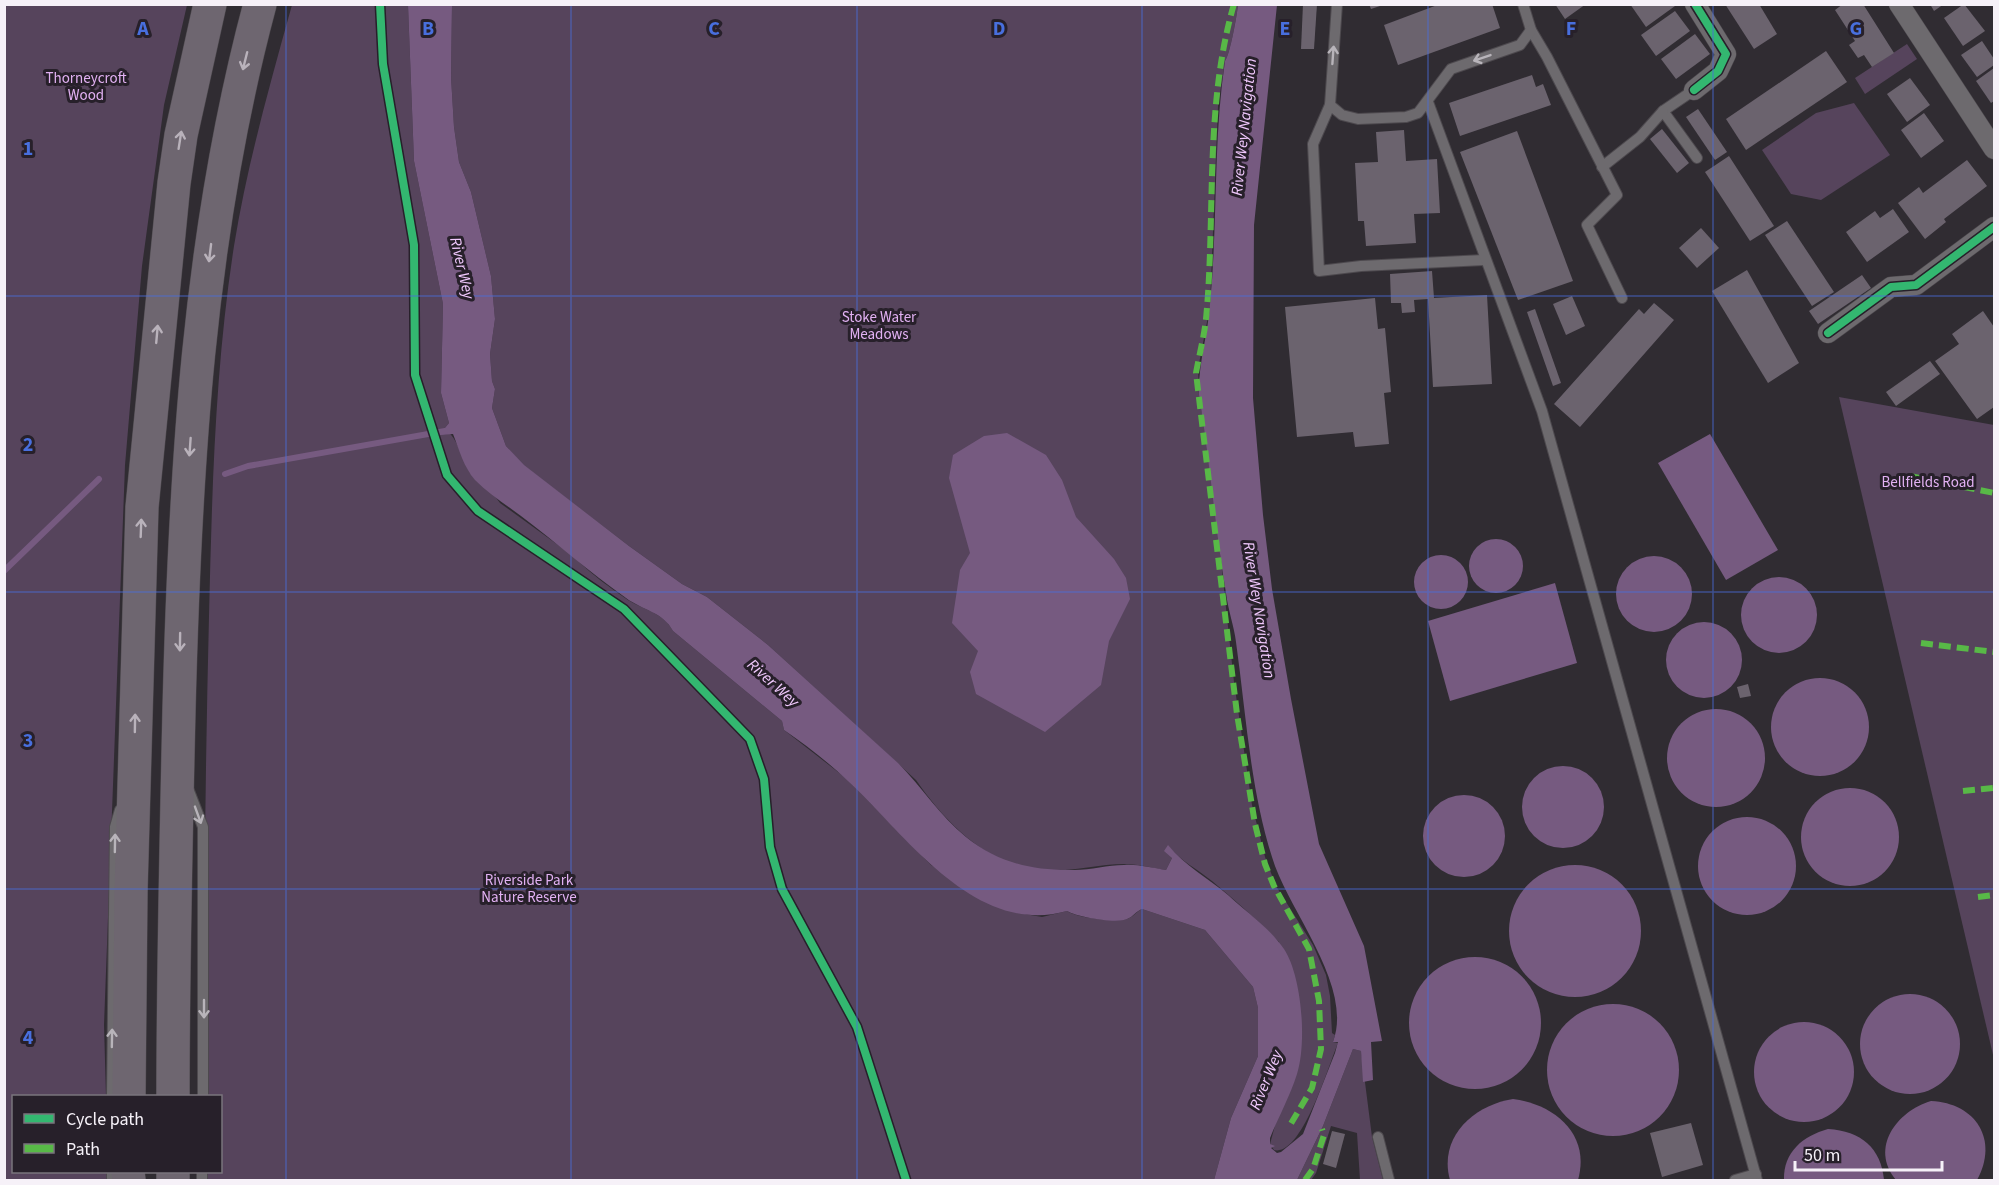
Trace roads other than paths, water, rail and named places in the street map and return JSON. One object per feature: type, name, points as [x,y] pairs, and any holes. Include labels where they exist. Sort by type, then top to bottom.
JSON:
[{"type":"highway","points":[[129,1095],[142,507],[159,320],[181,135],[210,4]]},
{"type":"highway","points":[[173,1095],[181,620],[195,382],[224,161],[260,4]]},
{"type":"street","points":[[1694,90],[1718,71],[1726,54],[1695,4]]},
{"type":"street","points":[[1899,4],[1995,149]]},
{"type":"street","points":[[1828,333],[1892,287],[1916,285],[1995,227]]},
{"type":"lane","points":[[1337,4],[1330,105],[1313,144],[1319,271],[1361,266],[1484,260]]},
{"type":"lane","points":[[1523,4],[1531,30],[1617,195],[1587,225],[1622,298]]},
{"type":"lane","points":[[1330,105],[1342,115],[1358,119],[1406,117],[1418,113],[1428,102],[1436,86],[1451,69],[1520,45],[1531,30]]},
{"type":"lane","points":[[1602,167],[1640,137],[1663,111],[1694,90]]},
{"type":"lane","points":[[1428,102],[1484,260],[1542,411],[1565,490],[1757,1177],[1735,1180]]},
{"type":"lane","points":[[1663,111],[1697,158]]},
{"type":"lane","points":[[112,1095],[115,826],[135,760]]},
{"type":"lane","points":[[177,760],[202,827],[204,1095]]},
{"type":"lane","points":[[1378,1137],[1389,1180]]},
{"type":"water","points":[[408,5],[452,5],[451,77],[454,127],[459,162],[471,192],[491,276],[495,319],[490,354],[492,381],[495,389],[492,408],[506,446],[524,465],[629,546],[682,584],[707,597],[768,645],[898,763],[948,820],[978,846],[1017,864],[1045,869],[1080,870],[1129,865],[1166,870],[1172,858],[1164,851],[1168,845],[1265,927],[1284,949],[1290,961],[1299,992],[1302,1028],[1302,1045],[1297,1074],[1270,1138],[1270,1144],[1275,1146],[1271,1148],[1277,1153],[1303,1134],[1335,1053],[1338,1042],[1333,1042],[1337,1020],[1335,997],[1316,948],[1280,878],[1258,804],[1235,636],[1222,569],[1199,395],[1200,372],[1209,315],[1219,121],[1225,61],[1235,26],[1238,5],[1277,5],[1254,225],[1253,398],[1263,515],[1272,589],[1319,844],[1364,946],[1382,1041],[1371,1042],[1373,1080],[1363,1082],[1361,1051],[1353,1049],[1323,1126],[1297,1180],[1214,1180],[1231,1118],[1258,1056],[1258,1008],[1253,987],[1205,930],[1142,909],[1129,918],[1114,921],[1067,911],[1034,915],[1002,909],[973,896],[919,853],[840,774],[784,730],[782,721],[673,631],[664,620],[612,588],[486,490],[468,470],[453,434],[439,435],[438,431],[444,429],[449,423],[441,393],[443,304],[414,161]]},
{"type":"water","points":[[1007,433],[1046,455],[1062,480],[1076,517],[1114,559],[1126,578],[1130,599],[1109,641],[1101,685],[1045,732],[976,694],[970,672],[978,651],[952,623],[960,570],[970,553],[949,478],[953,455],[984,436]]},
{"type":"water","points":[[1710,434],[1778,550],[1726,580],[1658,463]]},
{"type":"water","points":[[1491,539],[1501,539],[1511,543],[1519,551],[1523,566],[1519,581],[1511,589],[1501,593],[1491,593],[1481,589],[1473,581],[1469,571],[1469,561],[1473,551],[1481,543]]},
{"type":"water","points":[[1436,555],[1446,555],[1456,559],[1464,567],[1468,582],[1464,597],[1456,605],[1446,609],[1436,609],[1426,605],[1418,597],[1414,587],[1414,577],[1418,567],[1426,559]]},
{"type":"water","points":[[1654,556],[1669,559],[1681,567],[1689,579],[1692,594],[1689,609],[1681,621],[1669,629],[1654,632],[1639,629],[1627,621],[1619,609],[1616,594],[1619,579],[1627,567],[1639,559]]},
{"type":"water","points":[[1779,577],[1794,580],[1806,588],[1814,600],[1817,615],[1814,630],[1806,642],[1794,650],[1779,653],[1764,650],[1752,642],[1744,630],[1741,615],[1744,600],[1752,588],[1764,580]]},
{"type":"water","points":[[1555,583],[1577,663],[1450,701],[1428,621]]},
{"type":"water","points":[[1704,622],[1719,625],[1731,633],[1739,645],[1742,660],[1739,675],[1731,687],[1719,695],[1704,698],[1689,695],[1677,687],[1669,675],[1666,660],[1669,645],[1677,633],[1689,625]]},
{"type":"water","points":[[1820,678],[1839,681],[1855,692],[1866,708],[1869,727],[1866,746],[1855,762],[1839,773],[1820,776],[1801,773],[1785,762],[1774,746],[1771,727],[1774,708],[1785,692],[1801,681]]},
{"type":"water","points":[[1716,709],[1735,712],[1751,723],[1762,739],[1765,758],[1762,777],[1751,793],[1735,804],[1716,807],[1697,804],[1681,793],[1670,777],[1667,758],[1670,739],[1681,723],[1697,712]]},
{"type":"water","points":[[1563,766],[1579,769],[1592,778],[1601,791],[1604,807],[1601,823],[1592,836],[1579,845],[1563,848],[1547,845],[1534,836],[1525,823],[1522,807],[1525,791],[1534,778],[1547,769]]},
{"type":"water","points":[[1850,788],[1869,791],[1885,802],[1896,818],[1899,837],[1896,856],[1885,872],[1869,883],[1850,886],[1831,883],[1815,872],[1804,856],[1801,837],[1804,818],[1815,802],[1831,791]]},
{"type":"water","points":[[1464,795],[1480,798],[1493,807],[1502,820],[1505,836],[1502,852],[1493,865],[1480,874],[1464,877],[1448,874],[1435,865],[1426,852],[1423,836],[1426,820],[1435,807],[1448,798]]},
{"type":"water","points":[[1747,817],[1766,820],[1782,831],[1793,847],[1796,866],[1793,885],[1782,901],[1766,912],[1747,915],[1728,912],[1712,901],[1701,885],[1698,866],[1701,847],[1712,831],[1728,820]]},
{"type":"water","points":[[1575,865],[1600,870],[1622,884],[1636,906],[1641,931],[1636,956],[1622,978],[1600,992],[1575,997],[1550,992],[1528,978],[1514,956],[1509,931],[1514,906],[1528,884],[1550,870]]},
{"type":"water","points":[[1475,957],[1500,962],[1522,976],[1536,998],[1541,1023],[1536,1048],[1522,1070],[1500,1084],[1475,1089],[1450,1084],[1428,1070],[1414,1048],[1409,1023],[1414,998],[1428,976],[1450,962]]},
{"type":"water","points":[[1910,994],[1938,1002],[1952,1016],[1960,1044],[1952,1072],[1938,1086],[1910,1094],[1882,1086],[1868,1072],[1860,1044],[1868,1016],[1882,1002]]},
{"type":"water","points":[[1613,1004],[1638,1009],[1660,1023],[1674,1045],[1679,1070],[1674,1095],[1660,1117],[1638,1131],[1613,1136],[1588,1131],[1566,1117],[1552,1095],[1547,1070],[1552,1045],[1566,1023],[1588,1009]]},
{"type":"water","points":[[1804,1022],[1823,1026],[1839,1037],[1850,1053],[1854,1072],[1850,1091],[1839,1107],[1823,1118],[1804,1122],[1785,1118],[1769,1107],[1758,1091],[1754,1072],[1758,1053],[1769,1037],[1785,1026]]},
{"type":"water","points":[[1513,1099],[1542,1107],[1566,1124],[1574,1135],[1579,1149],[1581,1164],[1578,1180],[1450,1180],[1449,1150],[1462,1126],[1485,1108]]},
{"type":"water","points":[[1931,1101],[1947,1103],[1960,1109],[1971,1116],[1979,1126],[1984,1138],[1985,1151],[1977,1180],[1896,1180],[1888,1168],[1885,1156],[1886,1144],[1891,1132],[1907,1113]]},
{"type":"water","points":[[1828,1129],[1850,1133],[1867,1143],[1879,1159],[1884,1180],[1784,1180],[1787,1161],[1796,1147],[1810,1136]]},
{"type":"waterway","points":[[225,474],[248,466],[445,431]]},
{"type":"waterway","points":[[4,571],[99,479]]},
{"type":"park label","name":"Thorneycroft Wood","points":[[86,86]]},
{"type":"park label","name":"Stoke Water Meadows","points":[[879,326]]},
{"type":"park label","name":"Bellfields Road","points":[[1928,482]]},
{"type":"park label","name":"Riverside Park Nature Reserve","points":[[529,888]]},
{"type":"water label","name":"River Wey Navigation","points":[[1244,127]]},
{"type":"water label","name":"River Wey","points":[[462,268]]},
{"type":"water label","name":"River Wey Navigation","points":[[1259,610]]},
{"type":"water label","name":"River Wey","points":[[773,683]]},
{"type":"water label","name":"River Wey","points":[[1266,1080]]}]
